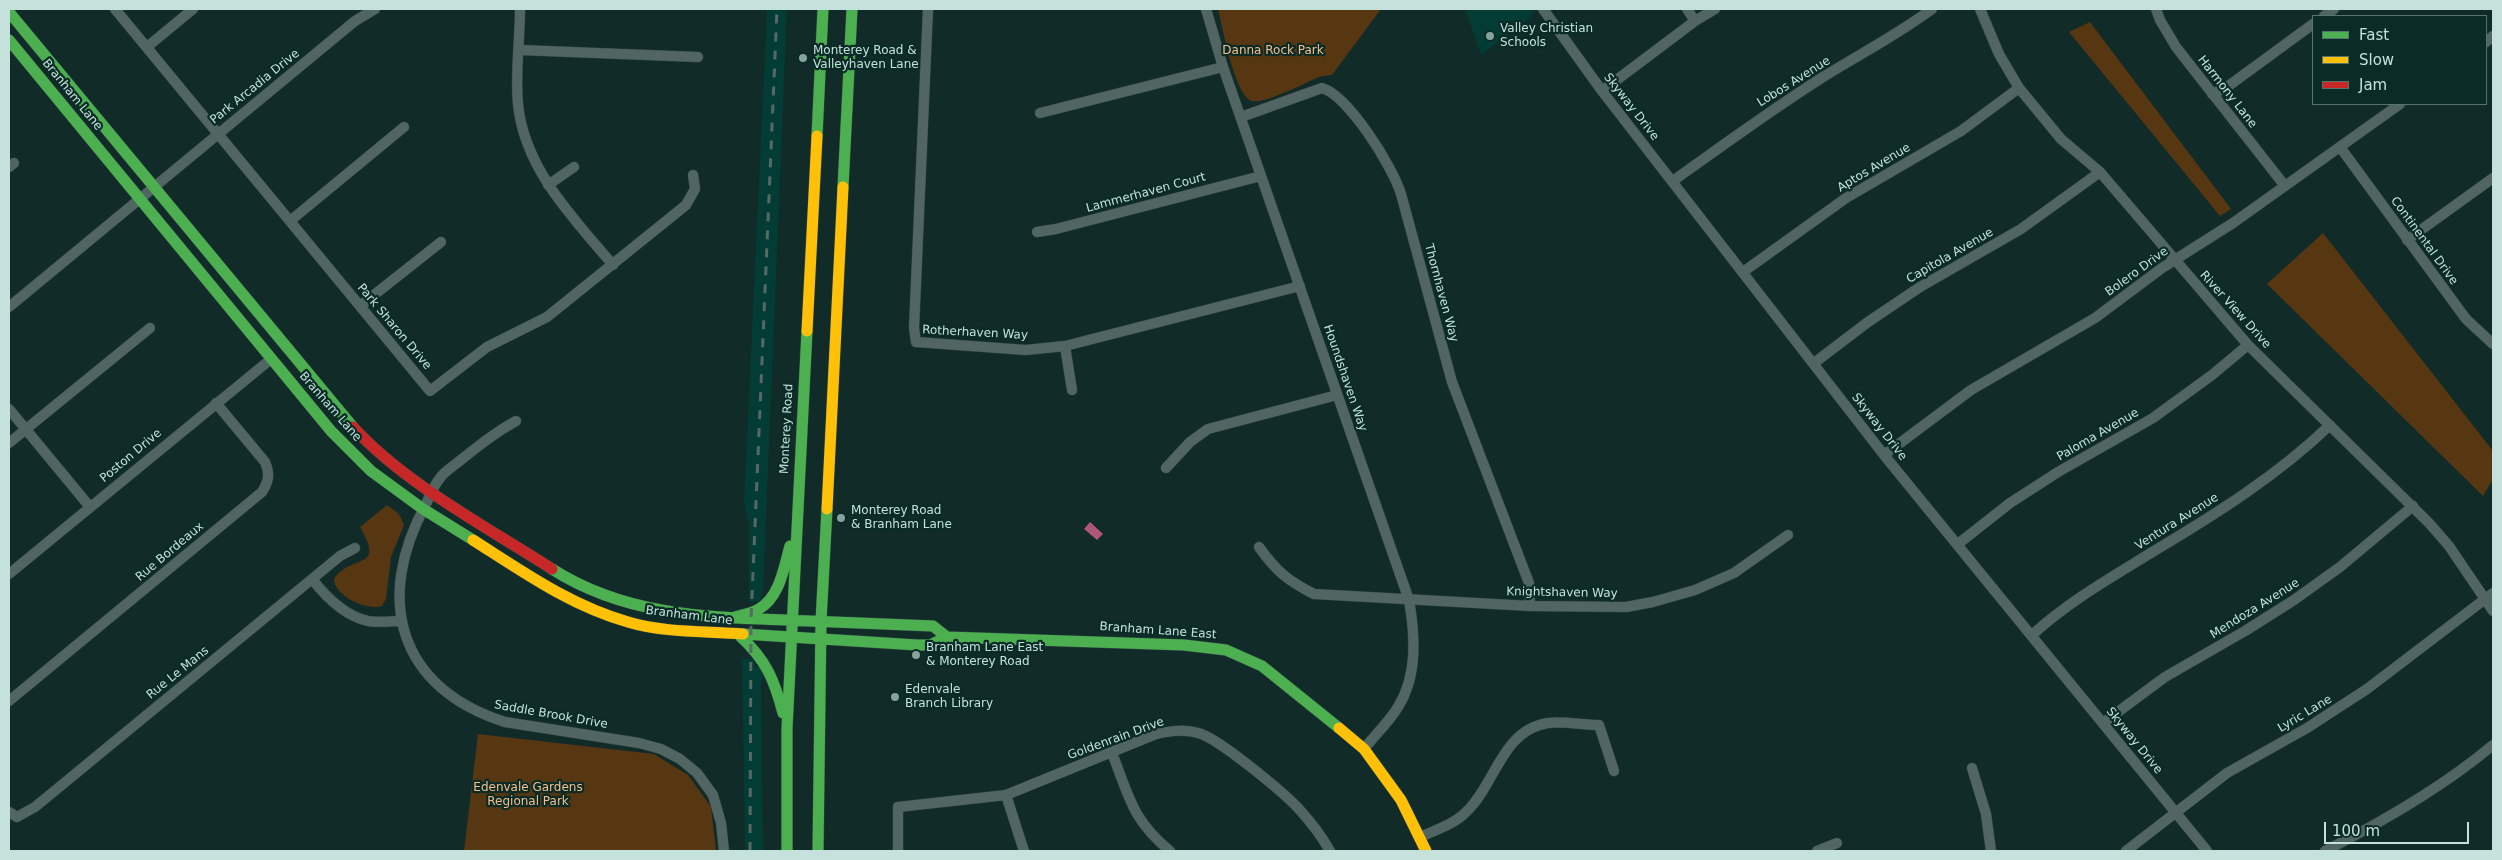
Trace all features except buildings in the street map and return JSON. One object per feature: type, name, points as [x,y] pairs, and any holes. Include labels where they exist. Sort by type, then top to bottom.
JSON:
[{"type":"main road","name":"Monterey Road","points":[[787,851],[787,728],[790,638],[822,9]]},
{"type":"main road","points":[[818,851],[821,622],[852,9]]},
{"type":"main road","name":"Branham Lane","points":[[9,12],[333,406],[368,444],[403,473],[432,493],[555,571],[600,594],[648,609],[698,617],[732,618]]},
{"type":"main road","name":"Branham Lane","points":[[9,40],[271,359],[331,431],[358,459],[423,509],[548,587],[590,609],[630,622],[670,630],[740,636]]},
{"type":"main road","points":[[732,618],[758,609],[773,594],[796,530]]},
{"type":"main road","name":"Branham Lane East","points":[[732,618],[933,626],[947,637]]},
{"type":"main road","points":[[740,636],[757,651],[770,668],[787,728]]},
{"type":"main road","name":"Branham Lane East","points":[[740,636],[930,645],[947,637],[1184,645],[1226,650],[1262,666],[1364,749],[1401,800],[1426,851]]},
{"type":"street","name":"Park Sharon Drive","points":[[115,9],[430,391],[487,347],[547,317],[686,205],[695,189],[693,175]]},
{"type":"street","points":[[147,47],[193,9]]},
{"type":"street","name":"Park Arcadia Drive","points":[[9,307],[355,21],[375,9]]},
{"type":"street","points":[[520,9],[518,104],[527,147],[548,185],[612,265]]},
{"type":"street","name":"Rotherhaven Way","points":[[928,9],[914,328],[916,342],[1026,350],[1065,346],[1300,286]]},
{"type":"street","name":"Houndshaven Way","points":[[1206,9],[1223,67],[1409,600],[1414,630],[1413,662],[1407,687],[1398,706],[1364,749]]},
{"type":"street","name":"Skyway Drive","points":[[1543,9],[1602,91],[1884,455],[2207,851]]},
{"type":"street","points":[[1688,9],[1695,21]]},
{"type":"street","points":[[1602,91],[1695,21],[1715,9]]},
{"type":"street","name":"Lobos Avenue","points":[[1673,181],[1747,126],[1825,76],[1896,36],[1932,9]]},
{"type":"street","name":"River View Drive","points":[[1980,9],[1999,54],[2019,88],[2061,138],[2100,172],[2174,261],[2248,345],[2412,506],[2449,546],[2489,596],[2493,611]]},
{"type":"street","name":"Harmony Lane","points":[[2156,9],[2160,20],[2176,46],[2285,186]]},
{"type":"street","points":[[2212,94],[2227,87],[2312,25]]},
{"type":"street","points":[[520,50],[698,58]]},
{"type":"street","points":[[1040,113],[1223,67]]},
{"type":"street","name":"Thornhaven Way","points":[[1241,117],[1322,88],[1331,90],[1339,97],[1370,137],[1391,170],[1401,194],[1452,382],[1529,583],[1530,606]]},
{"type":"street","name":"Aptos Avenue","points":[[1743,272],[1846,198],[1961,131],[2019,88]]},
{"type":"street","name":"Bolero Drive","points":[[1884,455],[1971,390],[2061,340],[2285,186],[2399,105]]},
{"type":"street","points":[[290,221],[404,127]]},
{"type":"street","name":"Continental Drive","points":[[2340,147],[2466,319],[2493,344]]},
{"type":"street","points":[[548,185],[574,167]]},
{"type":"street","name":"Capitola Avenue","points":[[1814,364],[1913,292],[2021,229],[2100,172]]},
{"type":"street","name":"Lammerhaven Court","points":[[1037,232],[1056,229],[1261,176]]},
{"type":"street","points":[[2407,240],[2493,178]]},
{"type":"street","points":[[360,306],[441,242]]},
{"type":"street","points":[[9,443],[150,328]]},
{"type":"street","name":"Paloma Avenue","points":[[1958,544],[2026,493],[2153,418],[2212,375],[2248,345]]},
{"type":"street","points":[[1065,346],[1072,390]]},
{"type":"street","name":"Poston Drive","points":[[9,574],[271,359]]},
{"type":"street","points":[[1166,468],[1190,442],[1208,429],[1337,395]]},
{"type":"street","name":"Rue Bordeaux","points":[[9,701],[262,492],[268,483],[269,471],[265,462],[216,403]]},
{"type":"street","points":[[9,409],[90,507]]},
{"type":"street","name":"Saddle Brook Drive","points":[[516,421],[494,433],[440,477],[407,543],[400,570],[398,596],[400,621],[417,660],[430,678],[457,702],[472,710],[505,722],[639,742],[661,749],[680,759],[697,773],[713,795],[721,822],[724,851]]},
{"type":"street","name":"Ventura Avenue","points":[[2032,635],[2079,597],[2225,507],[2266,478],[2330,425]]},
{"type":"street","name":"Mendoza Avenue","points":[[2103,723],[2165,677],[2246,631],[2294,600],[2340,567],[2412,506]]},
{"type":"street","name":"Knightshaven Way","points":[[1260,547],[1273,567],[1291,583],[1314,594],[1601,608],[1653,602],[1695,590],[1734,573],[1788,535]]},
{"type":"street","name":"Rue Le Mans","points":[[13,814],[35,807],[340,556],[355,548]]},
{"type":"street","points":[[312,580],[324,594],[346,611],[369,621],[400,621]]},
{"type":"street","name":"Lyric Lane","points":[[2126,851],[2227,773],[2306,728],[2368,689],[2489,596]]},
{"type":"street","points":[[1420,837],[1450,824],[1467,812],[1480,797],[1504,754],[1515,740],[1548,723],[1599,725],[1614,771]]},
{"type":"street","name":"Goldenrain Drive","points":[[898,851],[898,806],[1006,795],[1156,734],[1177,730],[1199,733],[1218,742],[1296,806],[1316,828],[1330,851]]},
{"type":"street","points":[[2325,851],[2364,832],[2428,793],[2493,744]]},
{"type":"street","points":[[1112,753],[1130,805],[1143,826],[1170,851]]},
{"type":"street","points":[[1972,768],[1986,814],[1991,851]]},
{"type":"street","points":[[1006,795],[1024,851]]},
{"type":"street","points":[[1817,851],[1837,843]]},
{"type":"shaded area","points":[[767,9],[787,9],[763,591],[760,601],[749,602],[749,524],[744,502]]},
{"type":"shaded area","name":"Valley Christian Schools","points":[[1465,9],[1537,9],[1531,14],[1532,16],[1481,55]]},
{"type":"shaded area","points":[[1090,522],[1103,534],[1097,540],[1084,529]]},
{"type":"shaded area","points":[[742,658],[754,660],[754,666],[759,667],[764,674],[761,683],[763,851],[745,851]]},
{"type":"green space","name":"Danna Rock Park","points":[[1218,9],[1381,9],[1332,75],[1316,78],[1262,101],[1252,101],[1246,97],[1235,74]]},
{"type":"green space","points":[[2090,22],[2231,209],[2220,216],[2069,32]]},
{"type":"green space","points":[[2323,233],[2493,451],[2493,479],[2483,496],[2267,284]]},
{"type":"green space","points":[[387,505],[399,514],[404,525],[391,557],[386,599],[382,606],[368,606],[352,601],[345,596],[335,585],[334,579],[341,571],[368,556],[367,541],[360,527]]},
{"type":"green space","name":"Edenvale Gardens Regional Park","points":[[478,734],[654,754],[688,775],[711,807],[716,851],[464,851]]},
{"type":"railway","points":[[750,851],[751,620],[777,9]]},
{"type":"traffic: fast","points":[[817,136],[823,9]]},
{"type":"traffic: fast","points":[[843,187],[852,9]]},
{"type":"traffic: fast","points":[[9,12],[353,427]]},
{"type":"traffic: fast","points":[[9,40],[331,431],[371,471],[423,509],[473,540]]},
{"type":"traffic: fast","points":[[787,851],[787,728],[807,331]]},
{"type":"traffic: fast","points":[[818,851],[821,621],[827,509]]},
{"type":"traffic: fast","points":[[732,618],[756,611],[772,597],[780,581],[790,546]]},
{"type":"traffic: fast","points":[[552,569],[579,584],[607,596],[665,611],[724,617],[933,626],[947,637]]},
{"type":"traffic: fast","points":[[743,634],[917,645],[930,645],[947,637],[1184,645],[1226,650],[1262,666],[1339,728]]},
{"type":"traffic: fast","points":[[740,636],[763,662],[776,690],[783,713]]},
{"type":"traffic: slow","points":[[807,331],[817,136]]},
{"type":"traffic: slow","points":[[827,509],[843,187]]},
{"type":"traffic: slow","points":[[473,540],[548,587],[607,615],[642,626],[656,628],[743,634]]},
{"type":"traffic: slow","points":[[1339,728],[1364,749],[1401,800],[1426,851]]},
{"type":"traffic: jam","points":[[353,427],[374,448],[422,486],[474,521],[552,569]]},
{"type":"place","name":"Valley Christian Schools","points":[[1490,36]]},
{"type":"place","name":"Monterey Road & Valleyhaven Lane","points":[[803,58]]},
{"type":"place","name":"Monterey Road & Branham Lane","points":[[841,518]]},
{"type":"place","name":"Branham Lane East & Monterey Road","points":[[916,655]]},
{"type":"place","name":"Edenvale Branch Library","points":[[895,697]]}]
